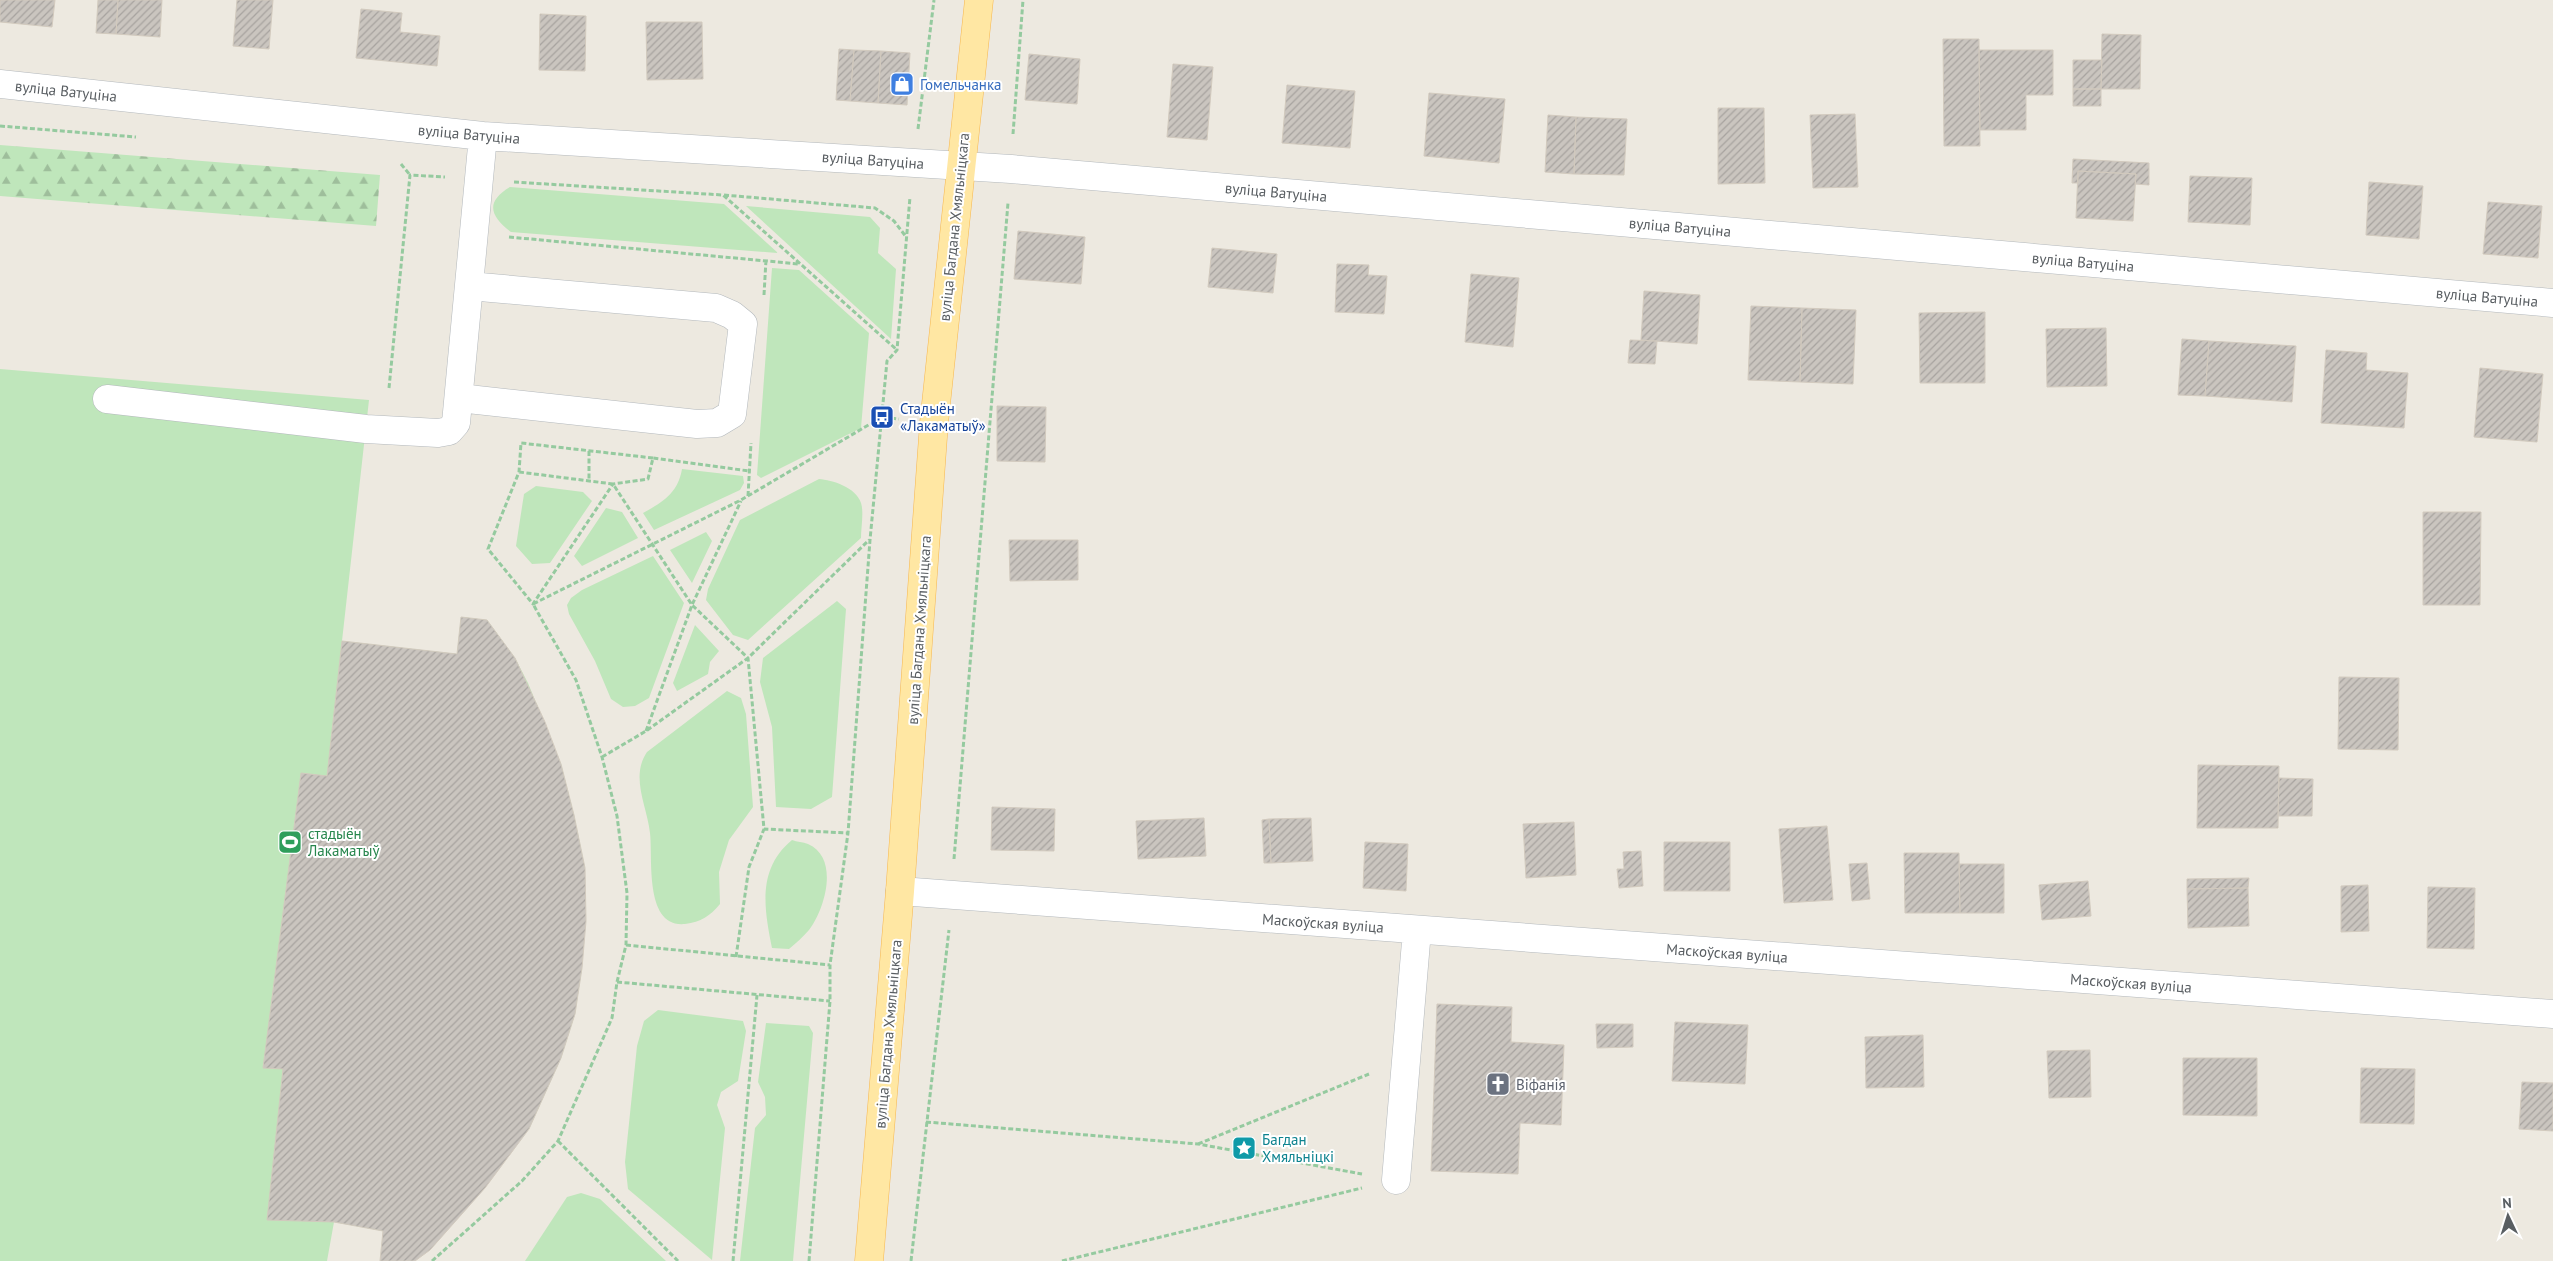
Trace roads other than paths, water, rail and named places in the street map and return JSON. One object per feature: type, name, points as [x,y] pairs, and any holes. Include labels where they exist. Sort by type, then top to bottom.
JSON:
[{"type":"main road","name":"вуліца Багдана Хмяльніцкага","points":[[869,1261],[900,891],[934,423],[979,0]]},
{"type":"street","name":"вуліца Ватуціна","points":[[0,84],[483,136],[1011,169],[2553,303]]},
{"type":"street","points":[[108,399],[366,429],[438,433],[449,431],[456,423],[459,398],[483,136]]},
{"type":"street","points":[[459,398],[698,424],[717,423],[732,414],[743,324],[732,315],[716,308],[469,286]]},
{"type":"street","name":"Маскоўская вуліца","points":[[900,891],[2553,1014]]},
{"type":"street","points":[[1396,1180],[1417,930]]},
{"type":"place","name":"Гомельчанка","points":[[902,84]]},
{"type":"place","name":"Стадыён «Лакаматыў»","points":[[882,417]]},
{"type":"place","name":"стадыён Лакаматыў","points":[[290,842]]},
{"type":"place","name":"Віфанія","points":[[1498,1084]]},
{"type":"place","name":"Багдан Хмяльніцкі","points":[[1244,1148]]}]
